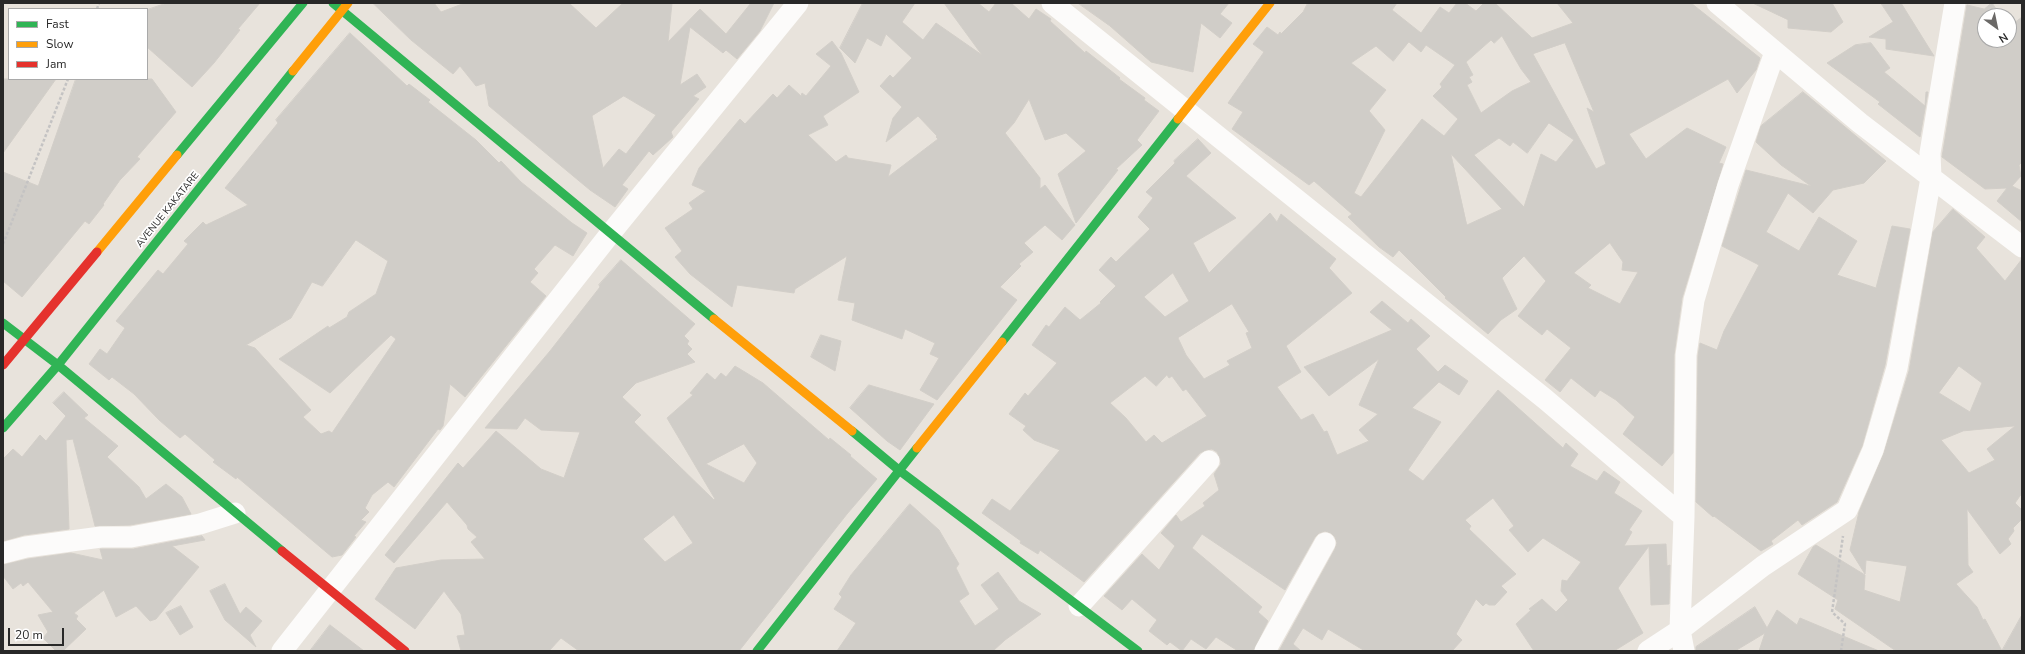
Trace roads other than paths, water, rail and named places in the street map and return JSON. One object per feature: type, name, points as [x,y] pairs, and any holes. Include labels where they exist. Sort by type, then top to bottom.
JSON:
[{"type":"main road","points":[[3,365],[303,3]]},
{"type":"main road","points":[[333,3],[345,6],[610,234],[900,471],[1138,651]]},
{"type":"main road","points":[[757,651],[1270,3]]},
{"type":"main road","name":"AVENUE KAKATARE","points":[[3,428],[58,365],[345,6]]},
{"type":"main road","points":[[3,323],[58,365],[234,513],[405,651]]},
{"type":"street","points":[[282,651],[610,234],[798,3]]},
{"type":"street","points":[[1052,3],[1186,109],[1545,399],[1684,517]]},
{"type":"street","points":[[1716,3],[1860,123],[2022,247]]},
{"type":"street","points":[[1648,651],[1680,630],[1763,566],[1847,510],[1873,450],[1897,368],[1932,178],[1930,153],[1955,3]]},
{"type":"street","points":[[1684,651],[1680,630],[1684,517],[1686,354],[1694,300],[1728,185],[1775,52]]},
{"type":"street","points":[[1079,606],[1209,461]]},
{"type":"street","points":[[3,553],[26,547],[101,537],[131,537],[200,524],[234,513]]},
{"type":"street","points":[[1265,651],[1325,543]]}]
